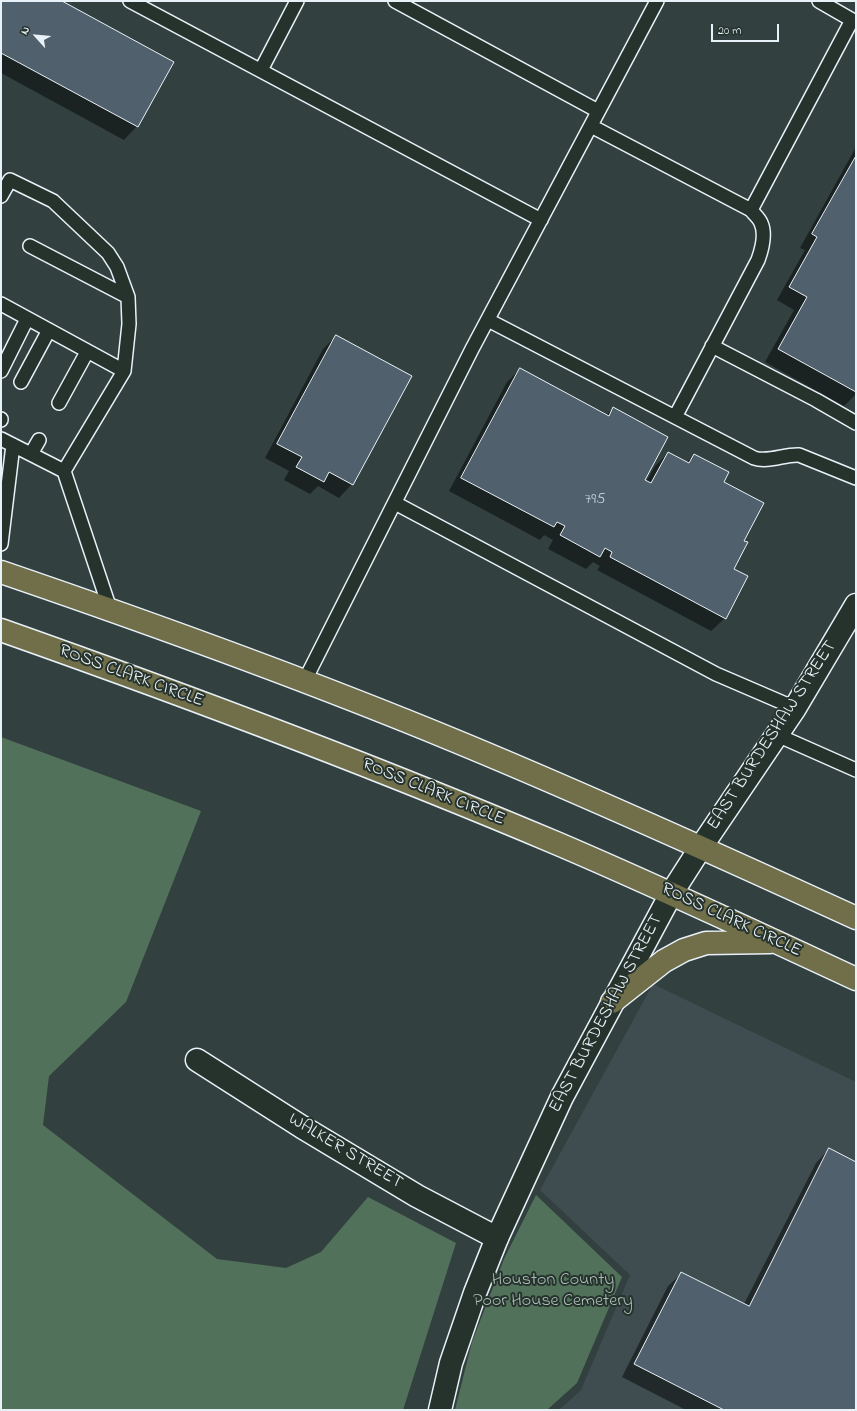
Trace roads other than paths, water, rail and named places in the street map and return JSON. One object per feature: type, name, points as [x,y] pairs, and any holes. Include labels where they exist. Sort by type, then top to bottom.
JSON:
[{"type":"highway","points":[[1,572],[110,609],[304,682],[452,740],[701,847],[856,918]]},
{"type":"highway","name":"ROSS CLARK CIRCLE","points":[[1,630],[335,753],[537,835],[671,894],[856,979]]},
{"type":"highway","points":[[612,1002],[664,961],[684,950],[706,943],[776,942]]},
{"type":"street","name":"EAST BURDESHAW STREET","points":[[440,1410],[451,1363],[475,1293],[497,1238],[562,1097],[671,894],[795,708],[856,605]]},
{"type":"street","name":"WALKER STREET","points":[[197,1060],[302,1127],[417,1196],[497,1238]]},
{"type":"lane","points":[[130,1],[541,220]]},
{"type":"lane","points":[[261,70],[297,1]]},
{"type":"lane","points":[[395,1],[598,111]]},
{"type":"lane","points":[[304,682],[488,320],[657,1]]},
{"type":"lane","points":[[751,210],[854,21],[819,1]]},
{"type":"lane","points":[[590,126],[751,210],[762,223],[762,250],[675,417]]},
{"type":"lane","points":[[1,196],[10,180],[54,201],[108,253],[117,267],[128,297],[129,324],[124,371],[64,471]]},
{"type":"lane","points":[[30,246],[128,297]]},
{"type":"lane","points":[[1,304],[124,371]]},
{"type":"lane","points":[[1,370],[27,319]]},
{"type":"lane","points":[[488,320],[758,460],[792,454],[800,455],[856,478]]},
{"type":"lane","points":[[21,382],[49,330]]},
{"type":"lane","points":[[712,346],[816,400],[856,424]]},
{"type":"lane","points":[[59,403],[88,352]]},
{"type":"lane","points":[[1,439],[64,471],[110,609]]},
{"type":"lane","points":[[32,454],[39,440]]},
{"type":"lane","points":[[1,544],[14,445]]},
{"type":"lane","points":[[395,503],[716,674],[795,708]]},
{"type":"lane","points":[[777,735],[856,770]]},
{"type":"park label","name":"Houston County Poor House Cemetery","points":[[553,1291]]}]
